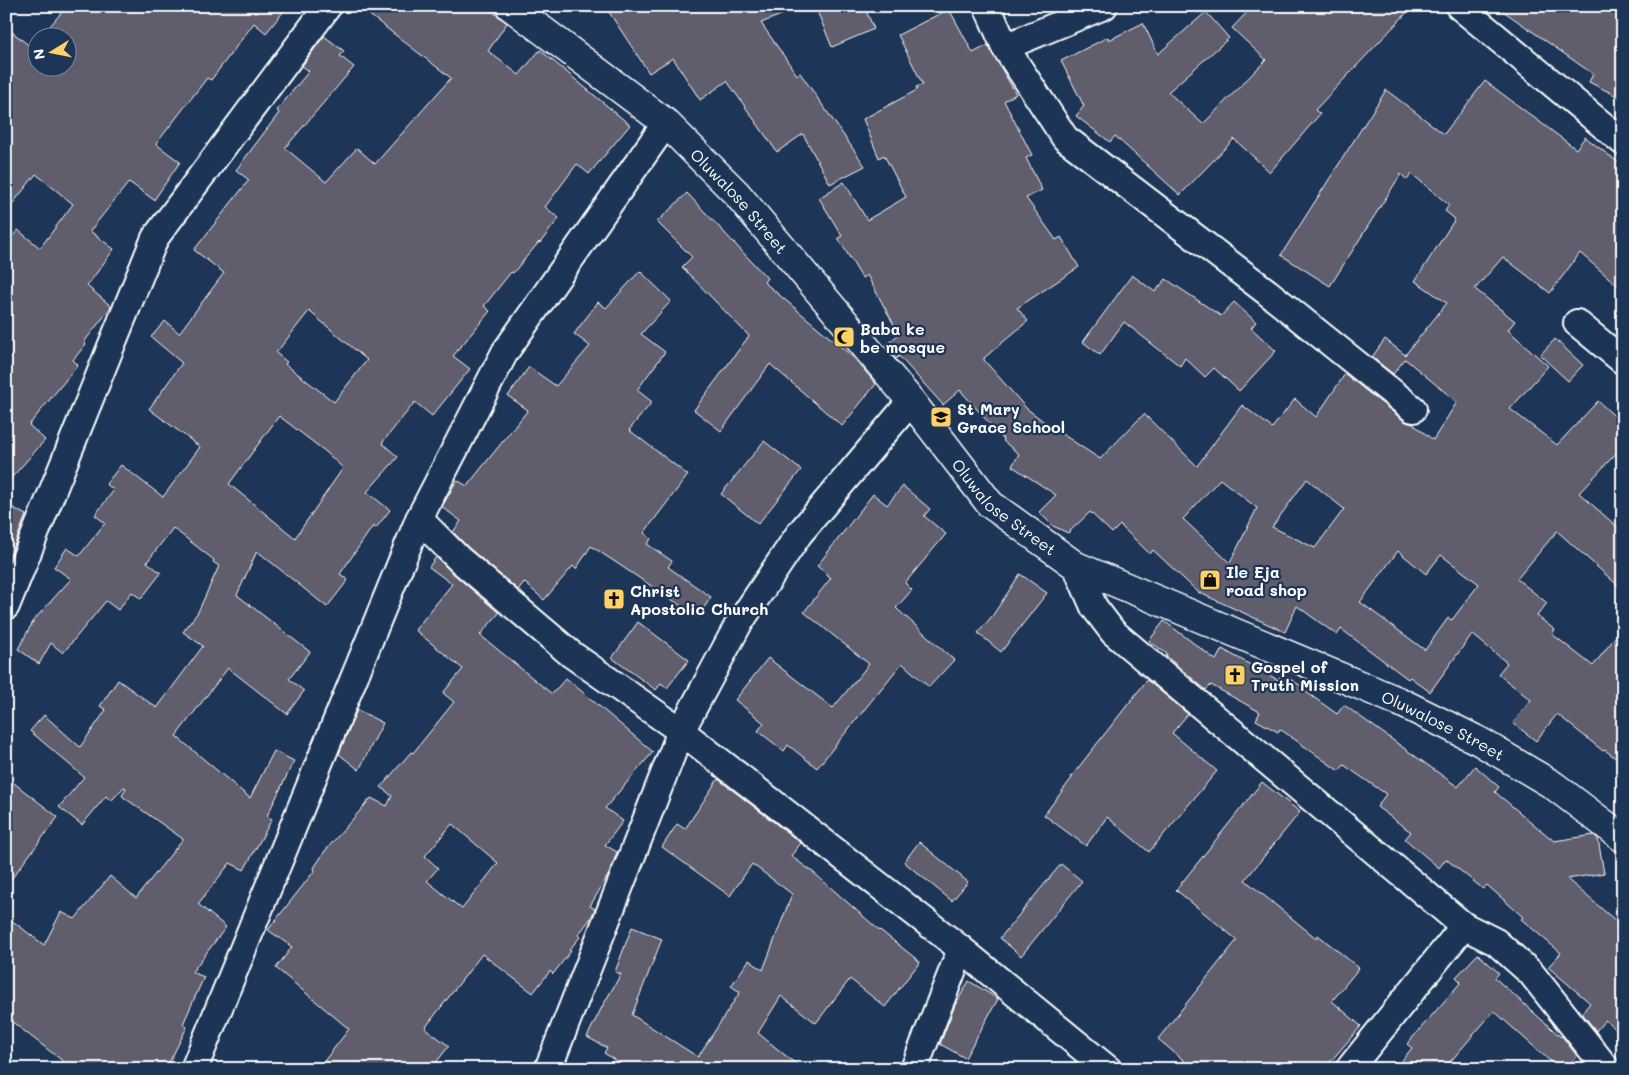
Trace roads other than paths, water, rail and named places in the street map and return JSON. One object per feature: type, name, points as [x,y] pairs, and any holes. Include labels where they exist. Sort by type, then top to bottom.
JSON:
[{"type":"street","points":[[6,606],[155,238],[328,6]]},
{"type":"street","name":"Oluwalose Street","points":[[510,6],[666,123],[737,194],[911,401],[990,504],[1076,566],[1391,698],[1478,741],[1553,785],[1623,838]]},
{"type":"street","points":[[987,6],[1005,47],[1065,138],[1267,292],[1413,409]]},
{"type":"street","points":[[1005,47],[1104,6]]},
{"type":"street","points":[[1459,6],[1623,142]]},
{"type":"street","points":[[194,1069],[420,518],[505,352],[666,123]]},
{"type":"street","points":[[1577,323],[1623,361]]},
{"type":"street","points":[[548,1069],[681,731],[738,625],[799,534],[911,401]]},
{"type":"street","points":[[420,518],[459,559],[571,654],[681,731],[960,949],[1108,1069]]},
{"type":"street","points":[[1076,566],[1094,606],[1114,632],[1464,926],[1496,942],[1531,972],[1608,1069]]},
{"type":"street","points":[[1349,1069],[1464,926]]},
{"type":"street","points":[[914,1069],[960,949]]},
{"type":"place","name":"Baba ke be mosque","points":[[844,337]]},
{"type":"place","name":"St Mary Grace School","points":[[941,417]]},
{"type":"place","name":"Ile Eja road shop","points":[[1210,580]]},
{"type":"place","name":"Christ Apostolic Church","points":[[614,599]]},
{"type":"place","name":"Gospel of Truth Mission","points":[[1235,675]]}]
